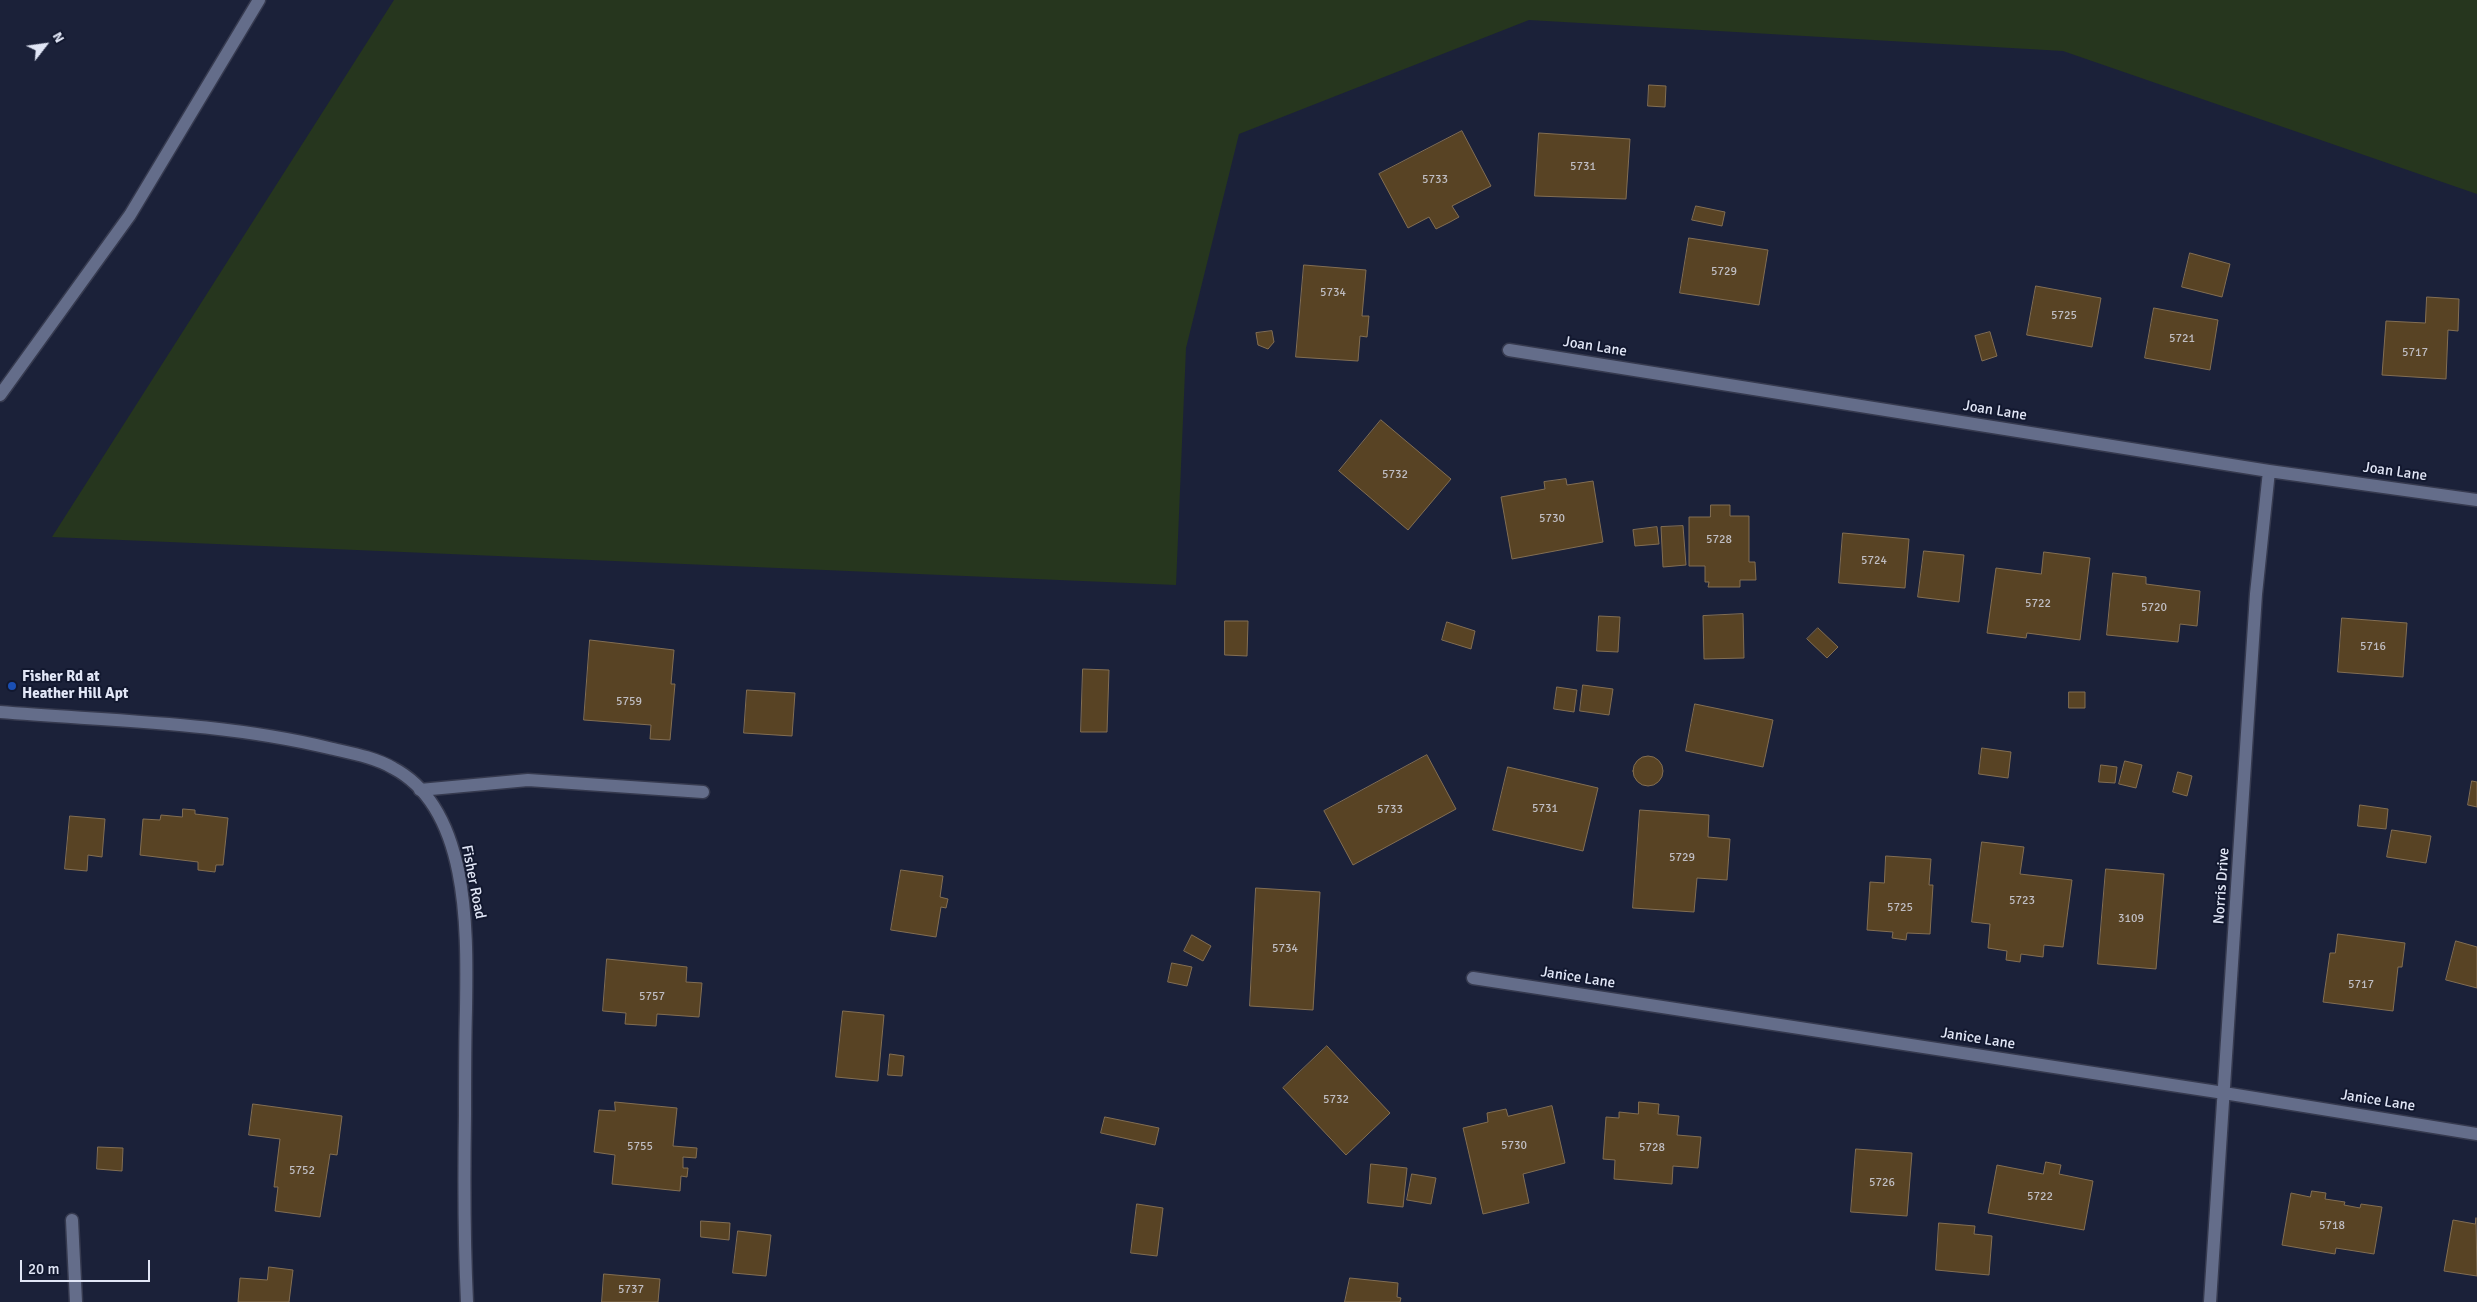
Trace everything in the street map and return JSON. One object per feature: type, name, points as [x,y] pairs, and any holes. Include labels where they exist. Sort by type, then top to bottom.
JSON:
[{"type":"street","points":[[0,395],[130,215],[259,0]]},
{"type":"street","name":"Joan Lane","points":[[1509,350],[2269,471],[2477,500]]},
{"type":"street","name":"Norris Drive","points":[[2210,1302],[2256,594],[2269,471]]},
{"type":"street","name":"Fisher Road","points":[[0,712],[220,730],[298,740],[363,756],[394,768],[420,790],[441,819],[451,846],[460,880],[467,934],[464,1220],[467,1302]]},
{"type":"street","points":[[420,790],[528,780],[704,792]]},
{"type":"street","name":"Janice Lane","points":[[1474,978],[2224,1093],[2477,1134]]},
{"type":"street","points":[[72,1220],[76,1302]]},
{"type":"green space","points":[[394,0],[2477,0],[2477,194],[2063,51],[1529,20],[1239,134],[1186,348],[1176,585],[52,537]]},
{"type":"building","points":[[1649,85],[1666,86],[1665,107],[1648,106]]},
{"type":"building","points":[[1462,131],[1491,186],[1452,206],[1459,217],[1450,222],[1436,229],[1429,217],[1408,228],[1379,174]]},
{"type":"building","points":[[1539,133],[1630,139],[1626,199],[1535,196]]},
{"type":"building","points":[[1696,206],[1725,212],[1722,226],[1692,220]]},
{"type":"building","points":[[1689,238],[1768,250],[1759,305],[1680,293]]},
{"type":"building","points":[[2190,253],[2230,264],[2222,297],[2182,287]]},
{"type":"building","points":[[1304,265],[1366,270],[1362,316],[1369,316],[1367,337],[1360,336],[1358,361],[1296,357]]},
{"type":"building","points":[[2036,286],[2101,298],[2092,347],[2027,335]]},
{"type":"building","points":[[2427,297],[2459,299],[2458,331],[2448,330],[2446,379],[2382,375],[2386,321],[2425,323]]},
{"type":"building","points":[[2154,308],[2218,320],[2210,370],[2145,358]]},
{"type":"building","points":[[1272,331],[1274,342],[1268,349],[1258,345],[1256,333]]},
{"type":"building","points":[[1990,332],[1997,356],[1982,361],[1975,336]]},
{"type":"building","points":[[1381,420],[1451,479],[1408,530],[1339,471]]},
{"type":"building","points":[[1566,479],[1567,485],[1593,481],[1603,542],[1512,559],[1501,497],[1545,489],[1544,482]]},
{"type":"building","points":[[1711,505],[1730,505],[1730,516],[1749,516],[1749,562],[1755,562],[1756,580],[1740,580],[1740,587],[1708,587],[1709,582],[1705,582],[1705,566],[1689,566],[1689,517],[1710,517]]},
{"type":"building","points":[[1683,526],[1686,565],[1663,567],[1661,527]]},
{"type":"building","points":[[1657,527],[1659,544],[1635,546],[1633,530]]},
{"type":"building","points":[[1843,533],[1909,539],[1905,588],[1839,583]]},
{"type":"building","points":[[1924,551],[1964,555],[1959,602],[1918,597]]},
{"type":"building","points":[[2044,552],[2090,558],[2080,640],[2027,633],[2026,638],[1987,633],[1996,568],[2041,574]]},
{"type":"building","points":[[2113,573],[2146,577],[2146,584],[2200,591],[2197,626],[2180,624],[2178,642],[2107,635]]},
{"type":"building","points":[[1743,614],[1744,658],[1704,659],[1703,616]]},
{"type":"building","points":[[1599,616],[1620,617],[1618,652],[1597,651]]},
{"type":"building","points":[[2342,618],[2407,623],[2403,677],[2338,672]]},
{"type":"building","points":[[1225,621],[1248,621],[1247,656],[1225,655]]},
{"type":"building","points":[[1447,622],[1475,631],[1471,649],[1442,640]]},
{"type":"building","points":[[1818,628],[1838,647],[1827,658],[1807,639]]},
{"type":"building","points":[[590,640],[674,650],[671,684],[675,684],[670,740],[650,739],[651,725],[584,720]]},
{"type":"building","points":[[1083,669],[1109,670],[1107,732],[1081,732]]},
{"type":"building","points":[[1583,685],[1613,689],[1609,715],[1580,711]]},
{"type":"building","points":[[1557,687],[1577,690],[1574,712],[1554,709]]},
{"type":"building","points":[[747,690],[795,693],[792,736],[744,733]]},
{"type":"building","points":[[2069,692],[2085,692],[2085,708],[2069,708]]},
{"type":"building","points":[[1695,704],[1773,720],[1763,767],[1686,751]]},
{"type":"building","points":[[1982,748],[2011,752],[2008,778],[1979,774]]},
{"type":"building","points":[[1427,755],[1456,809],[1353,865],[1324,811]]},
{"type":"building","points":[[1648,756],[1659,760],[1663,771],[1659,782],[1648,786],[1637,782],[1633,771],[1637,760]]},
{"type":"building","points":[[2125,761],[2142,765],[2136,788],[2119,784]]},
{"type":"building","points":[[2101,765],[2117,767],[2115,783],[2099,782]]},
{"type":"building","points":[[1508,767],[1598,788],[1583,851],[1493,830]]},
{"type":"building","points":[[2178,772],[2192,776],[2187,796],[2173,792]]},
{"type":"building","points":[[2472,781],[2477,782],[2477,807],[2468,805]]},
{"type":"building","points":[[2360,805],[2388,809],[2386,829],[2358,826]]},
{"type":"building","points":[[183,809],[195,810],[195,814],[228,818],[223,865],[216,865],[215,872],[198,870],[198,862],[140,855],[143,819],[160,820],[161,815],[182,817]]},
{"type":"building","points":[[1640,810],[1709,815],[1708,837],[1730,839],[1727,880],[1697,878],[1694,912],[1633,908]]},
{"type":"building","points":[[70,816],[105,819],[102,857],[88,855],[87,871],[65,869]]},
{"type":"building","points":[[2392,830],[2431,836],[2426,863],[2387,857]]},
{"type":"building","points":[[1982,842],[2024,847],[2020,874],[2072,880],[2063,947],[2044,945],[2043,957],[2021,954],[2020,962],[2006,960],[2007,951],[1988,948],[1990,924],[1972,922]]},
{"type":"building","points":[[1886,856],[1931,859],[1929,885],[1933,885],[1930,934],[1907,933],[1906,940],[1892,938],[1893,932],[1867,930],[1870,882],[1884,883]]},
{"type":"building","points":[[2106,869],[2164,874],[2156,969],[2098,964]]},
{"type":"building","points":[[901,870],[943,876],[940,897],[948,899],[946,908],[941,907],[936,937],[891,930]]},
{"type":"building","points":[[1256,888],[1320,892],[1313,1010],[1250,1006]]},
{"type":"building","points":[[2338,934],[2405,943],[2402,967],[2398,967],[2393,1011],[2323,1002],[2330,953],[2335,953]]},
{"type":"building","points":[[1192,935],[1211,946],[1203,961],[1184,951]]},
{"type":"building","points":[[2456,941],[2477,947],[2477,988],[2446,980]]},
{"type":"building","points":[[607,959],[687,967],[686,982],[702,983],[699,1017],[657,1014],[656,1026],[625,1024],[626,1013],[603,1011]]},
{"type":"building","points":[[1172,963],[1192,967],[1187,986],[1168,982]]},
{"type":"building","points":[[843,1011],[884,1015],[878,1081],[836,1077]]},
{"type":"building","points":[[1327,1046],[1390,1113],[1346,1155],[1283,1088]]},
{"type":"building","points":[[890,1054],[904,1056],[902,1076],[888,1075]]},
{"type":"building","points":[[615,1102],[677,1108],[673,1146],[697,1148],[696,1158],[683,1157],[683,1168],[688,1168],[687,1177],[681,1176],[680,1191],[612,1184],[615,1155],[594,1152],[599,1110],[615,1111]]},
{"type":"building","points":[[1639,1102],[1659,1104],[1658,1114],[1679,1116],[1677,1135],[1701,1137],[1698,1168],[1673,1166],[1672,1184],[1614,1179],[1615,1160],[1603,1159],[1606,1117],[1619,1118],[1619,1112],[1638,1114]]},
{"type":"building","points":[[253,1104],[342,1116],[337,1155],[330,1154],[320,1217],[275,1211],[278,1187],[274,1187],[280,1139],[249,1135]]},
{"type":"building","points":[[1552,1106],[1565,1163],[1523,1174],[1529,1203],[1483,1214],[1463,1128],[1488,1122],[1487,1113],[1506,1109],[1508,1116]]},
{"type":"building","points":[[1105,1117],[1159,1128],[1155,1145],[1101,1133]]},
{"type":"building","points":[[98,1147],[123,1148],[122,1171],[97,1169]]},
{"type":"building","points":[[1856,1149],[1912,1153],[1907,1216],[1851,1212]]},
{"type":"building","points":[[2046,1162],[2061,1165],[2059,1174],[2093,1181],[2084,1230],[1988,1213],[1997,1165],[2043,1174]]},
{"type":"building","points":[[1371,1164],[1407,1168],[1403,1207],[1368,1203]]},
{"type":"building","points":[[1412,1174],[1436,1178],[1431,1204],[1407,1200]]},
{"type":"building","points":[[2312,1191],[2326,1193],[2325,1199],[2345,1202],[2344,1205],[2360,1208],[2361,1204],[2382,1207],[2374,1254],[2336,1248],[2335,1254],[2282,1245],[2291,1193],[2310,1197]]},
{"type":"building","points":[[1137,1204],[1163,1208],[1157,1256],[1131,1253]]},
{"type":"building","points":[[2476,1218],[2477,1276],[2444,1271],[2453,1220],[2475,1224]]},
{"type":"building","points":[[701,1221],[730,1223],[729,1240],[701,1237]]},
{"type":"building","points":[[1939,1223],[1975,1226],[1974,1234],[1992,1236],[1989,1275],[1936,1270]]},
{"type":"building","points":[[738,1231],[771,1235],[766,1276],[733,1273]]},
{"type":"building","points":[[269,1267],[293,1270],[289,1302],[238,1302],[240,1278],[267,1280]]},
{"type":"building","points":[[604,1274],[660,1279],[658,1302],[602,1302]]},
{"type":"building","points":[[1350,1278],[1398,1283],[1397,1297],[1401,1298],[1400,1302],[1345,1302]]},
{"type":"place","name":"Fisher Rd at Heather Hill Apt","points":[[12,686]]}]
